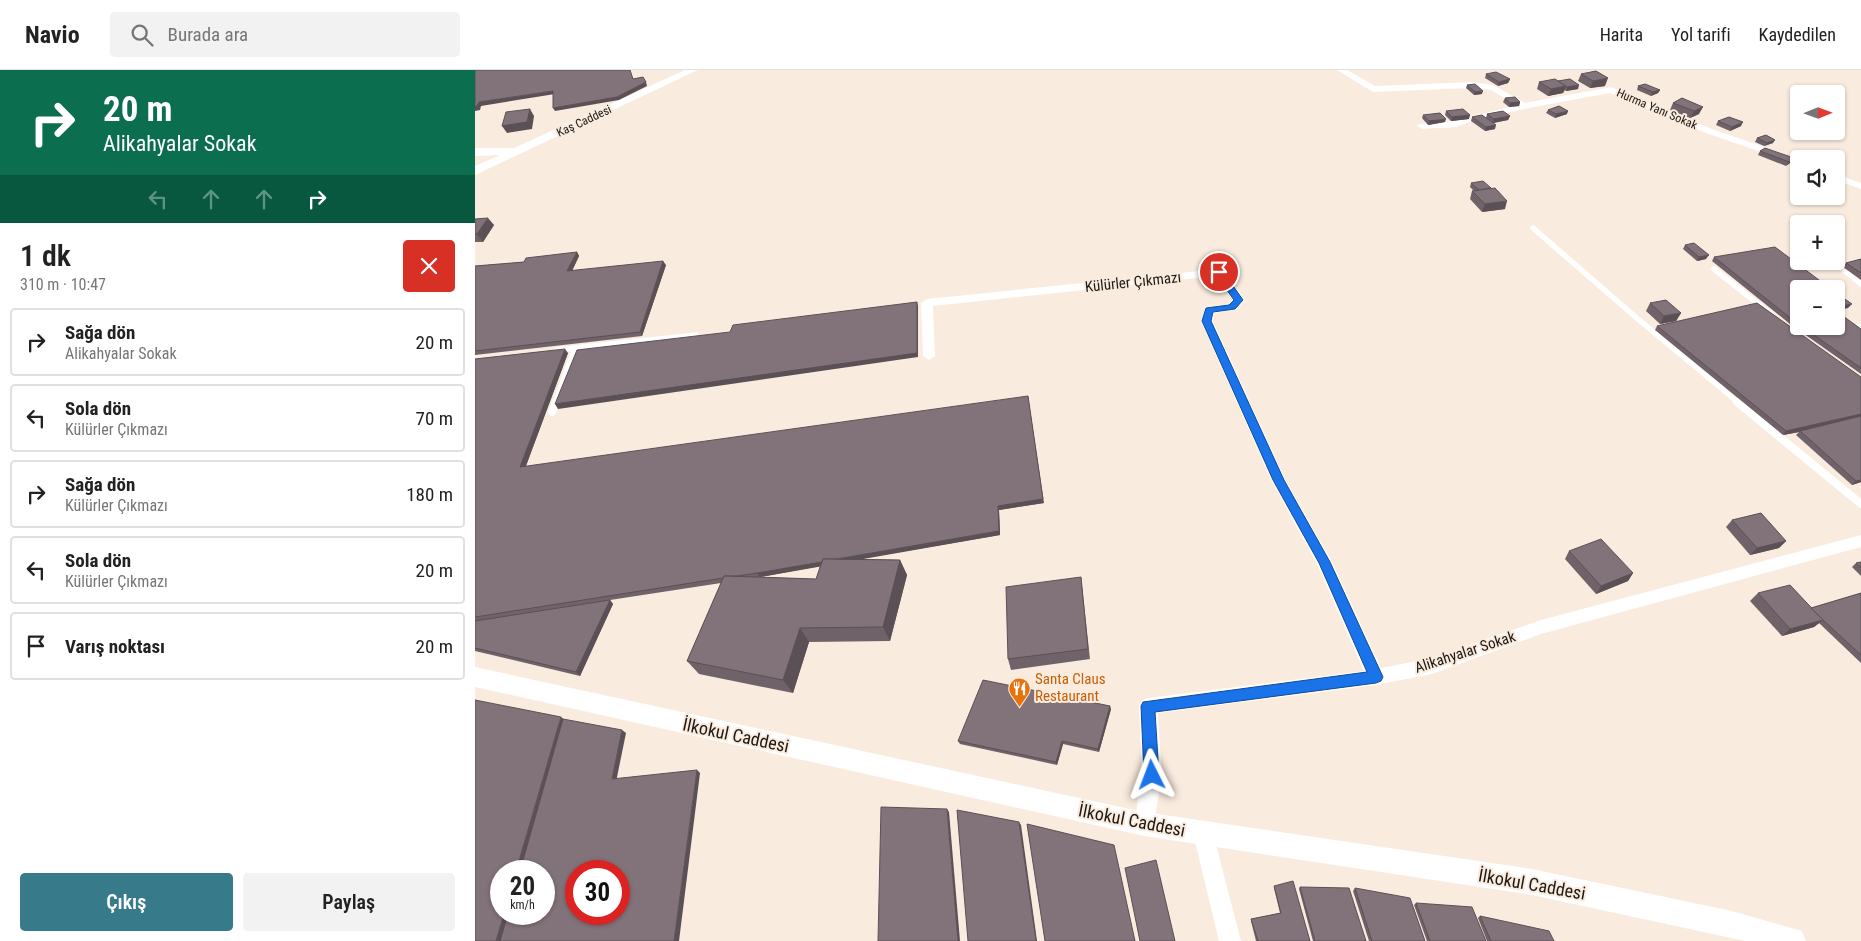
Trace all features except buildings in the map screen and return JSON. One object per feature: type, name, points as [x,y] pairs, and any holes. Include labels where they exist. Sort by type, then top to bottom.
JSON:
[{"type":"street","name":"Kaş Caddesi","points":[[475,171],[520,151],[676,74],[693,70]]},
{"type":"street","points":[[1341,70],[1373,90],[1473,85],[1493,88],[1524,106]]},
{"type":"street","name":"Hurma Yanı Sokak","points":[[1422,126],[1456,124],[1472,118],[1524,106],[1611,90],[1709,131],[1790,159]]},
{"type":"street","points":[[475,152],[520,151]]},
{"type":"street","points":[[1845,180],[1861,186]]},
{"type":"street","name":"Külürler Çıkmazı","points":[[929,356],[927,303],[1219,272],[1239,300],[1232,308],[1209,310],[1207,321],[1278,480],[1324,562],[1376,677]]},
{"type":"street","name":"Alikahyalar Sokak","points":[[1145,824],[1152,775],[1148,706],[1376,677],[1432,666],[1541,627],[1861,541]]},
{"type":"street","name":"İlkokul Caddesi","points":[[475,677],[1145,824],[1532,882],[1732,924],[1792,941]]},
{"type":"street","points":[[1203,833],[1231,941]]},
{"type":"lane","points":[[1533,228],[1639,320],[1861,504]]},
{"type":"lane","points":[[1715,269],[1782,322]]},
{"type":"lane","points":[[1845,271],[1861,284]]},
{"type":"lane","points":[[548,351],[696,335]]},
{"type":"lane","points":[[552,412],[575,348]]},
{"type":"place","name":"Santa Claus Restaurant","points":[[1019,707]]},
{"type":"route","points":[[1152,775],[1148,706],[1376,677],[1324,562],[1278,480],[1207,321],[1209,310],[1232,308],[1239,300],[1219,272]]}]
